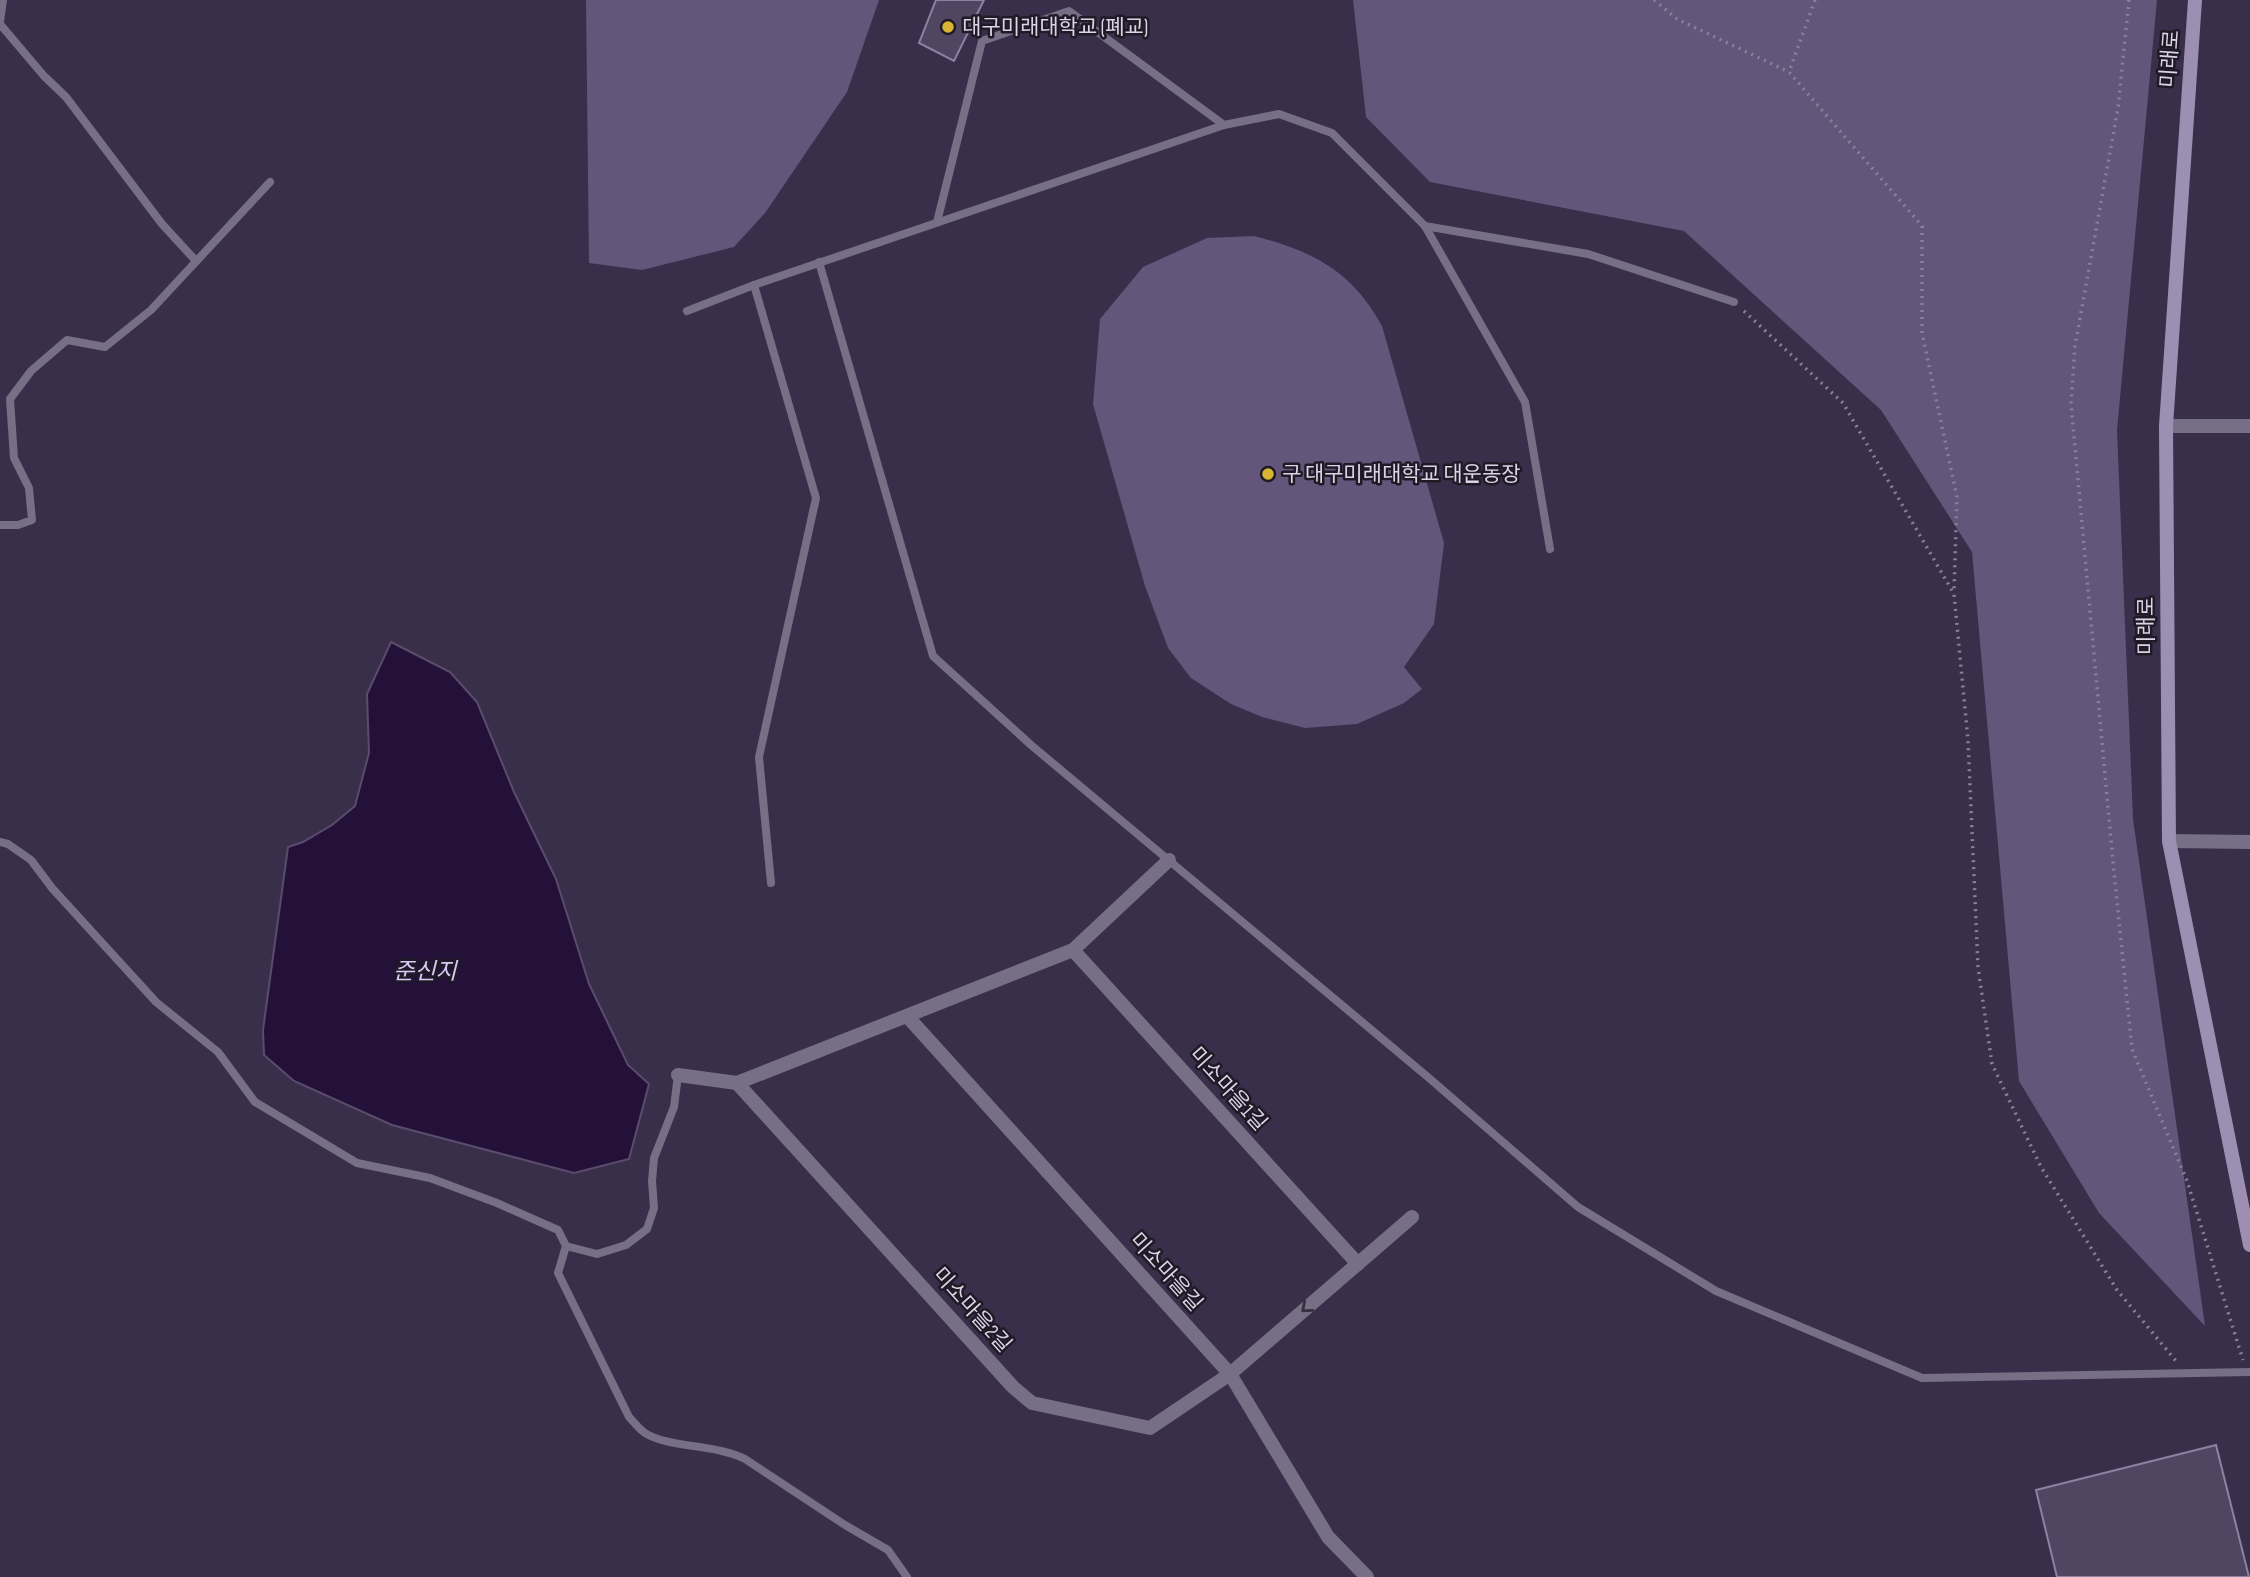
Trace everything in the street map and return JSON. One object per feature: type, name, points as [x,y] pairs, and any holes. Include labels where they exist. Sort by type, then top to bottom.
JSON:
[{"type":"street","name":"미래로","points":[[2196,0],[2166,426],[2169,841],[2250,1245]]},
{"type":"street","points":[[2166,426],[2250,426]]},
{"type":"street","points":[[2169,841],[2250,842]]},
{"type":"street","points":[[678,1076],[737,1083],[1073,950],[1169,860]]},
{"type":"street","name":"미소마을1길","points":[[1073,950],[1358,1264]]},
{"type":"street","name":"미소마을길","points":[[907,1016],[1230,1374],[1322,1528],[1367,1577]]},
{"type":"street","name":"미소마을2길","points":[[737,1083],[1013,1387],[1032,1403],[1150,1429],[1230,1374]]},
{"type":"street","points":[[1230,1374],[1412,1217]]},
{"type":"lane","points":[[3,0],[0,23],[44,76],[66,97],[162,224],[196,261]]},
{"type":"lane","points":[[937,222],[982,41],[1069,11],[1224,125]]},
{"type":"lane","points":[[687,311],[820,262],[1224,125],[1279,114],[1332,133],[1425,226],[1525,402],[1550,549]]},
{"type":"lane","points":[[0,525],[18,525],[32,520],[29,488],[14,458],[10,399],[31,371],[67,340],[105,347],[151,310],[271,182]]},
{"type":"lane","points":[[1425,226],[1588,254],[1734,302]]},
{"type":"lane","points":[[820,262],[933,656],[1031,745],[1429,1077],[1578,1207],[1716,1291],[1922,1378],[2248,1372]]},
{"type":"lane","points":[[754,285],[816,498],[759,757],[771,883]]},
{"type":"lane","points":[[0,842],[8,844],[31,860],[70,908],[148,994],[218,1052],[256,1102],[357,1163],[430,1178],[558,1230],[566,1246],[558,1273],[629,1417],[645,1433],[666,1440],[730,1451],[745,1459],[888,1550],[907,1577]]},
{"type":"lane","points":[[566,1246],[597,1254],[626,1245],[647,1229],[654,1208],[654,1158],[674,1108],[678,1076]]},
{"type":"path","points":[[1654,0],[1677,19],[1789,72],[1922,226],[1922,333],[1956,498],[1954,594],[1968,740],[1978,967],[1992,1064],[2041,1167],[2117,1290],[2186,1374]]},
{"type":"path","points":[[1789,72],[1815,0]]},
{"type":"path","points":[[2129,0],[2118,108],[2075,346],[2071,403],[2132,1049],[2187,1181],[2248,1372]]},
{"type":"path","points":[[1734,302],[1843,402],[1954,594]]},
{"type":"shaded area","points":[[586,0],[879,0],[847,92],[765,213],[734,247],[642,270],[589,263]]},
{"type":"shaded area","points":[[1353,0],[2157,0],[2117,430],[2133,819],[2205,1326],[2099,1213],[2019,1081],[1972,552],[1881,410],[1684,231],[1430,182],[1366,117]]},
{"type":"shaded area","name":"구 대구미래대학교 대운동장","points":[[1254,236],[1295,249],[1329,266],[1358,291],[1382,326],[1444,543],[1434,624],[1404,667],[1422,689],[1404,703],[1357,724],[1305,728],[1262,717],[1231,704],[1191,678],[1168,648],[1145,586],[1093,404],[1100,319],[1143,267],[1207,238]]},
{"type":"water","name":"준신지","points":[[391,642],[450,672],[477,702],[514,792],[556,879],[589,984],[628,1065],[649,1084],[629,1159],[574,1173],[392,1125],[294,1081],[264,1055],[263,1030],[288,847],[303,842],[332,825],[355,806],[369,753],[367,694]]},
{"type":"building","name":"대구미래대학교 (폐교)","points":[[936,0],[984,0],[954,61],[919,43]]},
{"type":"building","points":[[2216,1445],[2249,1577],[2057,1577],[2036,1490]]},
{"type":"place","name":"대구미래대학교 (폐교)","points":[[948,27]]},
{"type":"place","name":"구 대구미래대학교 대운동장","points":[[1268,474]]}]
